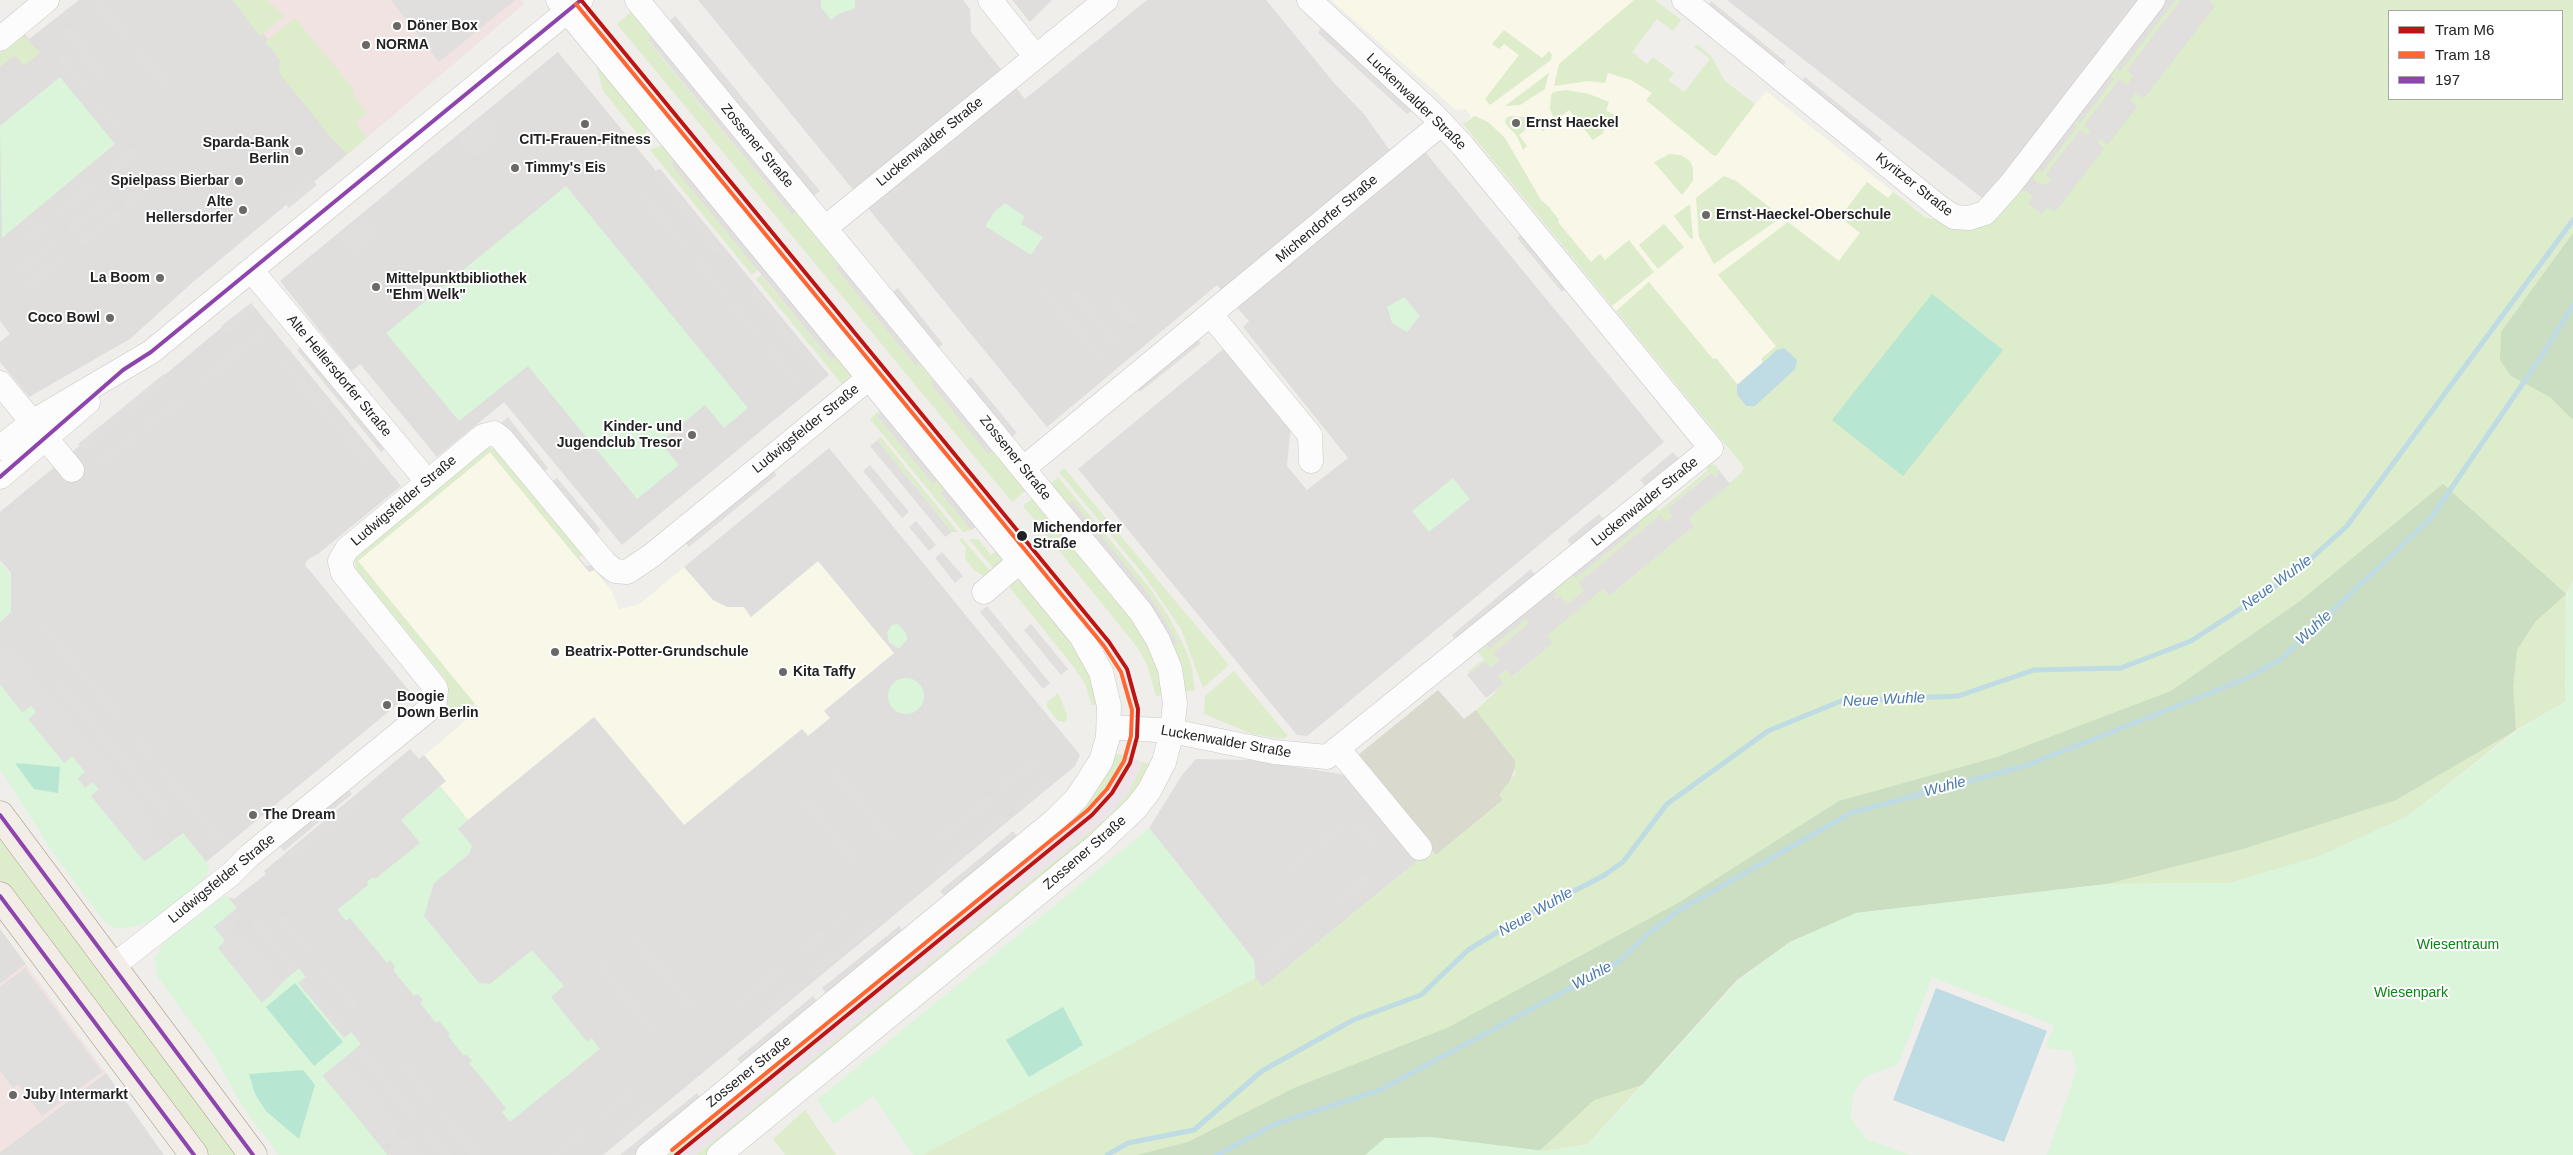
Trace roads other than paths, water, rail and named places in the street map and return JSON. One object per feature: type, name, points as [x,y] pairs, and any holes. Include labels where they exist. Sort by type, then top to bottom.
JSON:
[{"type":"main road","points":[[0,815],[254,1155]]},
{"type":"main road","points":[[0,896],[194,1155]]},
{"type":"street","points":[[0,39],[47,0]]},
{"type":"street","name":"Zossener Straße","points":[[637,0],[1141,612],[1158,640],[1170,669],[1175,703],[1172,732],[1160,774],[1136,808],[1125,819],[1096,846],[719,1155]]},
{"type":"street","points":[[990,0],[1036,57]]},
{"type":"street","name":"Luckenwalder Straße","points":[[825,228],[1106,0]]},
{"type":"street","name":"Luckenwalder Straße","points":[[1109,727],[1172,732],[1274,752],[1327,757],[1339,750],[1711,448],[1463,146],[1442,123],[1309,0]]},
{"type":"street","name":"Kyritzer Straße","points":[[1684,0],[1939,207],[1954,217],[1969,218],[1985,213],[2010,185],[2153,0]]},
{"type":"street","points":[[0,448],[39,431],[151,352],[569,4]]},
{"type":"street","name":"Zossener Straße","points":[[569,4],[868,378],[1093,655],[1105,687],[1109,727],[1106,750],[1094,775],[1077,798],[1054,821],[648,1155]]},
{"type":"street","name":"Michendorfer Straße","points":[[1024,468],[1442,123]]},
{"type":"street","name":"Alte Hellersdorfer Straße","points":[[251,270],[427,481]]},
{"type":"street","points":[[1211,315],[1310,435],[1311,461]]},
{"type":"street","name":"Ludwigsfelder Straße","points":[[112,967],[231,874],[249,856],[428,710],[435,700],[436,690],[430,680],[340,567],[341,556],[346,549],[483,436],[494,433],[605,563],[615,572],[627,572],[651,556],[868,378]]},
{"type":"street","points":[[0,383],[72,470]]},
{"type":"street","points":[[0,477],[39,431]]},
{"type":"street","points":[[984,592],[1019,562]]},
{"type":"street","points":[[1339,750],[1420,848]]},
{"type":"water","points":[[1784,348],[1797,360],[1795,369],[1755,406],[1746,406],[1737,394],[1737,385],[1777,350]]},
{"type":"water","points":[[1936,988],[2047,1031],[2004,1142],[1893,1100]]},
{"type":"waterway","name":"Neue Wuhle","points":[[1107,1155],[1128,1143],[1194,1130],[1262,1071],[1353,1020],[1421,995],[1468,950],[1514,922],[1603,876],[1623,862],[1667,804],[1768,731],[1841,701],[1958,696],[2034,670],[2121,668],[2191,641],[2294,574],[2347,526],[2573,220]]},
{"type":"waterway","name":"Wuhle","points":[[1217,1155],[1275,1124],[1380,1090],[1617,963],[1650,932],[1681,909],[1851,813],[2028,765],[2245,679],[2281,659],[2431,518],[2543,354],[2573,305]]},
{"type":"tram line","name":"M6","points":[[581,0],[1109,642],[1127,669],[1138,709],[1137,737],[1130,763],[1112,793],[1092,815],[676,1155]]},
{"type":"tram line","name":"18","points":[[576,4],[1104,646],[1121,672],[1132,710],[1131,736],[1124,761],[1107,789],[1088,810],[672,1150]]},
{"type":"place","name":"Döner Box","points":[[397,26]]},
{"type":"place","name":"NORMA","points":[[366,45]]},
{"type":"place","name":"Ernst Haeckel","points":[[1516,123]]},
{"type":"place","name":"CITI-Frauen-Fitness","points":[[585,124]]},
{"type":"place","name":"Sparda-Bank Berlin","points":[[299,151]]},
{"type":"place","name":"Timmy's Eis","points":[[515,168]]},
{"type":"place","name":"Spielpass Bierbar","points":[[239,181]]},
{"type":"place","name":"Alte Hellersdorfer","points":[[243,210]]},
{"type":"place","name":"Ernst-Haeckel-Oberschule","points":[[1706,215]]},
{"type":"place","name":"La Boom","points":[[160,278]]},
{"type":"place","name":"Mittelpunktbibliothek \"Ehm Welk\"","points":[[376,287]]},
{"type":"place","name":"Coco Bowl","points":[[110,318]]},
{"type":"place","name":"Kinder- und Jugendclub Tresor","points":[[692,435]]},
{"type":"place","name":"Michendorfer Straße","points":[[1022,536]]},
{"type":"place","name":"Beatrix-Potter-Grundschule","points":[[555,652]]},
{"type":"place","name":"Kita Taffy","points":[[783,672]]},
{"type":"place","name":"Boogie Down Berlin","points":[[387,705]]},
{"type":"place","name":"The Dream","points":[[253,815]]},
{"type":"place","name":"Juby Intermarkt","points":[[13,1095]]},
{"type":"park label","name":"Wiesentraum","points":[[2458,945]]},
{"type":"park label","name":"Wiesenpark","points":[[2411,993]]}]
